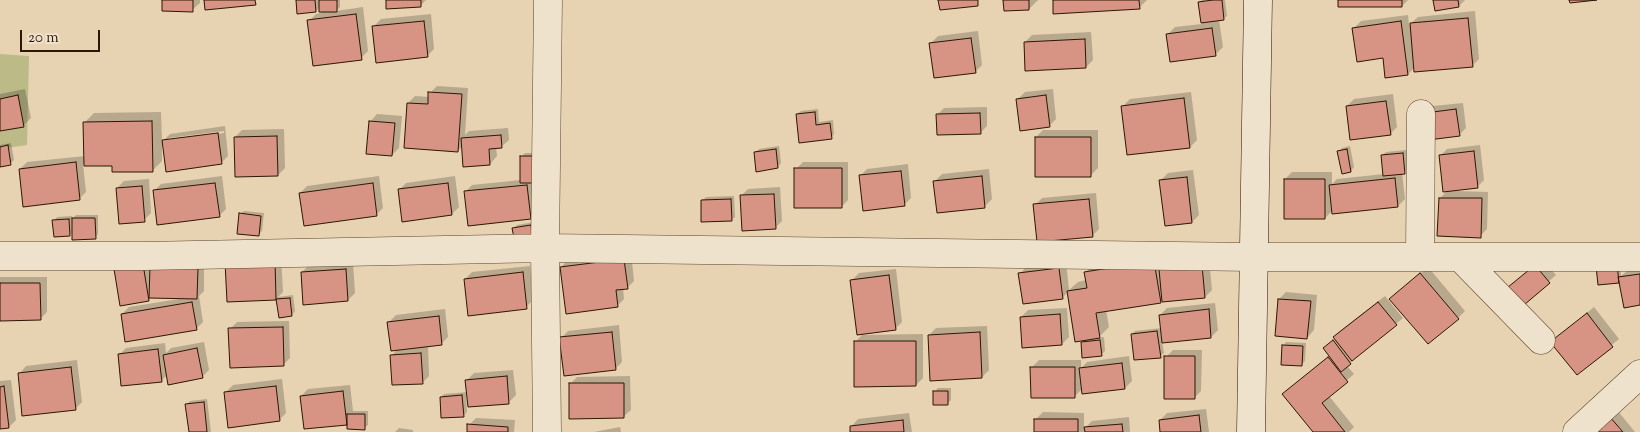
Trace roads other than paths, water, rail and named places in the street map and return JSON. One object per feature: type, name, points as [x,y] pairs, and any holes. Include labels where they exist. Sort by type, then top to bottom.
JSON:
[{"type":"street","points":[[548,0],[545,248],[548,432]]},
{"type":"street","points":[[1251,432],[1258,0]]},
{"type":"street","points":[[1420,257],[1421,114]]},
{"type":"street","points":[[0,256],[545,248],[1254,257],[1640,257]]},
{"type":"street","points":[[1460,258],[1540,340]]},
{"type":"street","points":[[1577,432],[1640,374]]}]
